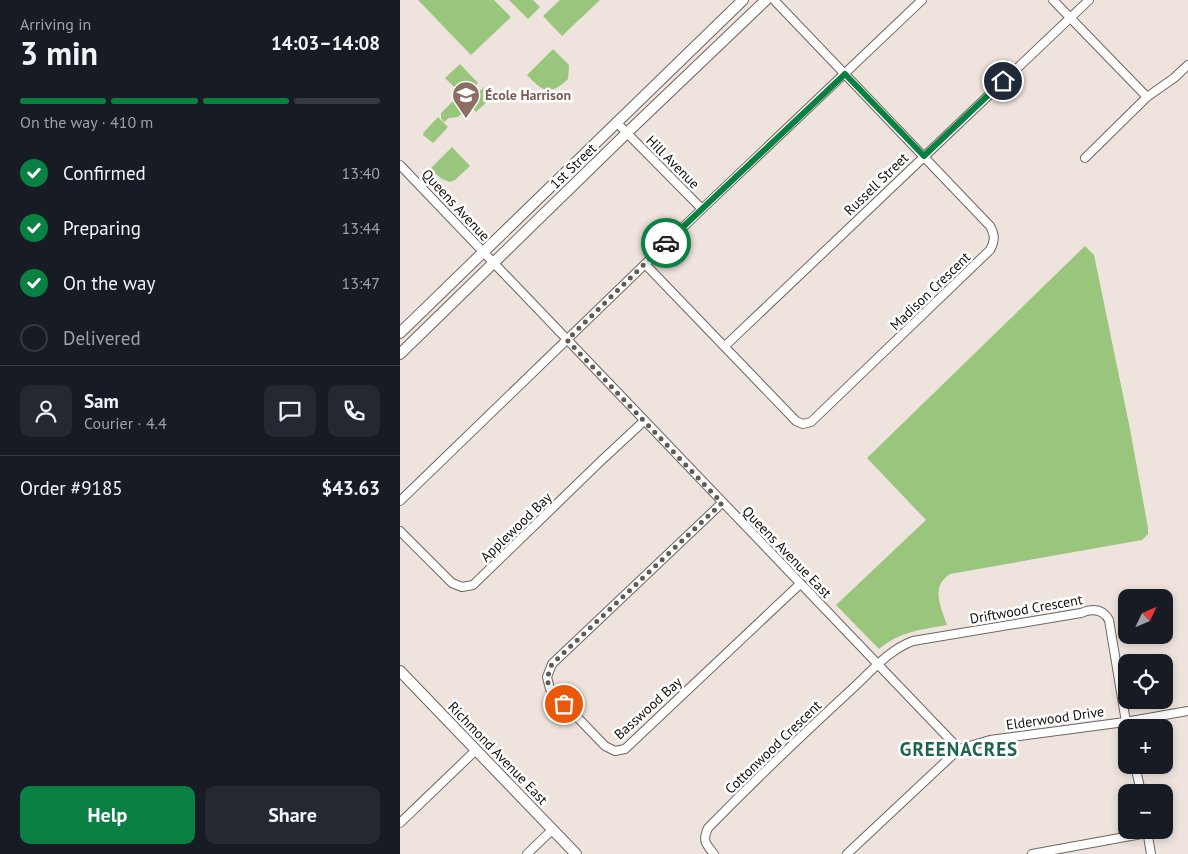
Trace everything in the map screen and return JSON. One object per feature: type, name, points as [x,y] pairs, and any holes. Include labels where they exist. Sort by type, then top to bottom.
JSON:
[{"type":"main road","name":"1st Street","points":[[400,333],[743,0]]},
{"type":"main road","name":"1st Street","points":[[400,354],[766,0]]},
{"type":"main road","name":"Richmond Avenue East","points":[[400,671],[576,854]]},
{"type":"street","name":"Madison Crescent","points":[[645,264],[796,421],[803,424],[811,422],[990,250],[994,243],[994,234],[990,226],[774,0]]},
{"type":"street","points":[[400,501],[702,209],[922,0]]},
{"type":"street","points":[[1053,0],[1147,97]]},
{"type":"street","name":"Russell Street","points":[[725,346],[1089,0]]},
{"type":"street","points":[[1085,158],[1147,97],[1174,78],[1188,65]]},
{"type":"street","name":"Hill Avenue","points":[[616,122],[702,209]]},
{"type":"street","name":"Queens Avenue","points":[[400,165],[493,263]]},
{"type":"street","points":[[400,180],[407,172]]},
{"type":"street","name":"Queens Avenue East","points":[[493,263],[959,749]]},
{"type":"street","name":"Applewood Bay","points":[[400,531],[452,583],[462,587],[473,585],[644,422]]},
{"type":"street","name":"Basswood Bay","points":[[722,503],[552,664],[547,677],[550,690],[605,746],[616,751],[625,749],[800,584]]},
{"type":"street","name":"Driftwood Crescent","points":[[878,665],[899,648],[913,641],[1054,618],[1088,610],[1101,611],[1109,620],[1125,719]]},
{"type":"street","name":"Cottonwood Crescent","points":[[714,854],[706,845],[704,836],[708,828],[878,665]]},
{"type":"street","name":"Elderwood Drive","points":[[1153,719],[1188,711]]},
{"type":"street","name":"Elderwood Drive","points":[[847,854],[959,749],[990,740],[1118,726]]},
{"type":"street","points":[[400,823],[476,750]]},
{"type":"street","points":[[527,854],[552,830]]},
{"type":"street","points":[[1032,854],[1118,838]]},
{"type":"street","points":[[1148,839],[1151,854]]},
{"type":"green space","points":[[418,0],[494,0],[511,17],[471,55]]},
{"type":"green space","points":[[509,0],[533,0],[540,7],[528,19]]},
{"type":"green space","points":[[560,0],[600,0],[562,36],[543,16]]},
{"type":"green space","points":[[553,49],[569,65],[568,79],[556,88],[547,90],[527,75]]},
{"type":"green space","points":[[460,64],[478,83],[464,97],[445,78]]},
{"type":"green space","points":[[484,87],[493,96],[476,112],[468,103]]},
{"type":"green space","points":[[453,101],[457,102],[464,111],[458,117],[449,118],[444,122],[441,118],[441,113]]},
{"type":"green space","points":[[438,117],[448,127],[433,143],[423,135]]},
{"type":"green space","points":[[452,147],[470,166],[455,180],[450,182],[442,179],[430,169]]},
{"type":"green space","points":[[1085,246],[1094,255],[1130,429],[1148,534],[1142,540],[950,574],[940,585],[939,591],[940,604],[947,625],[903,635],[879,649],[836,605],[926,520],[867,458]]},
{"type":"way so far","points":[[564,704],[550,690],[547,677],[552,664],[722,503],[567,340],[666,243]]},
{"type":"place","name":"École Harrison","points":[[466,119]]},
{"type":"district","name":"GREENACRES","points":[[959,749]]},
{"type":"route","points":[[666,243],[845,74],[924,156],[1003,81]]}]
